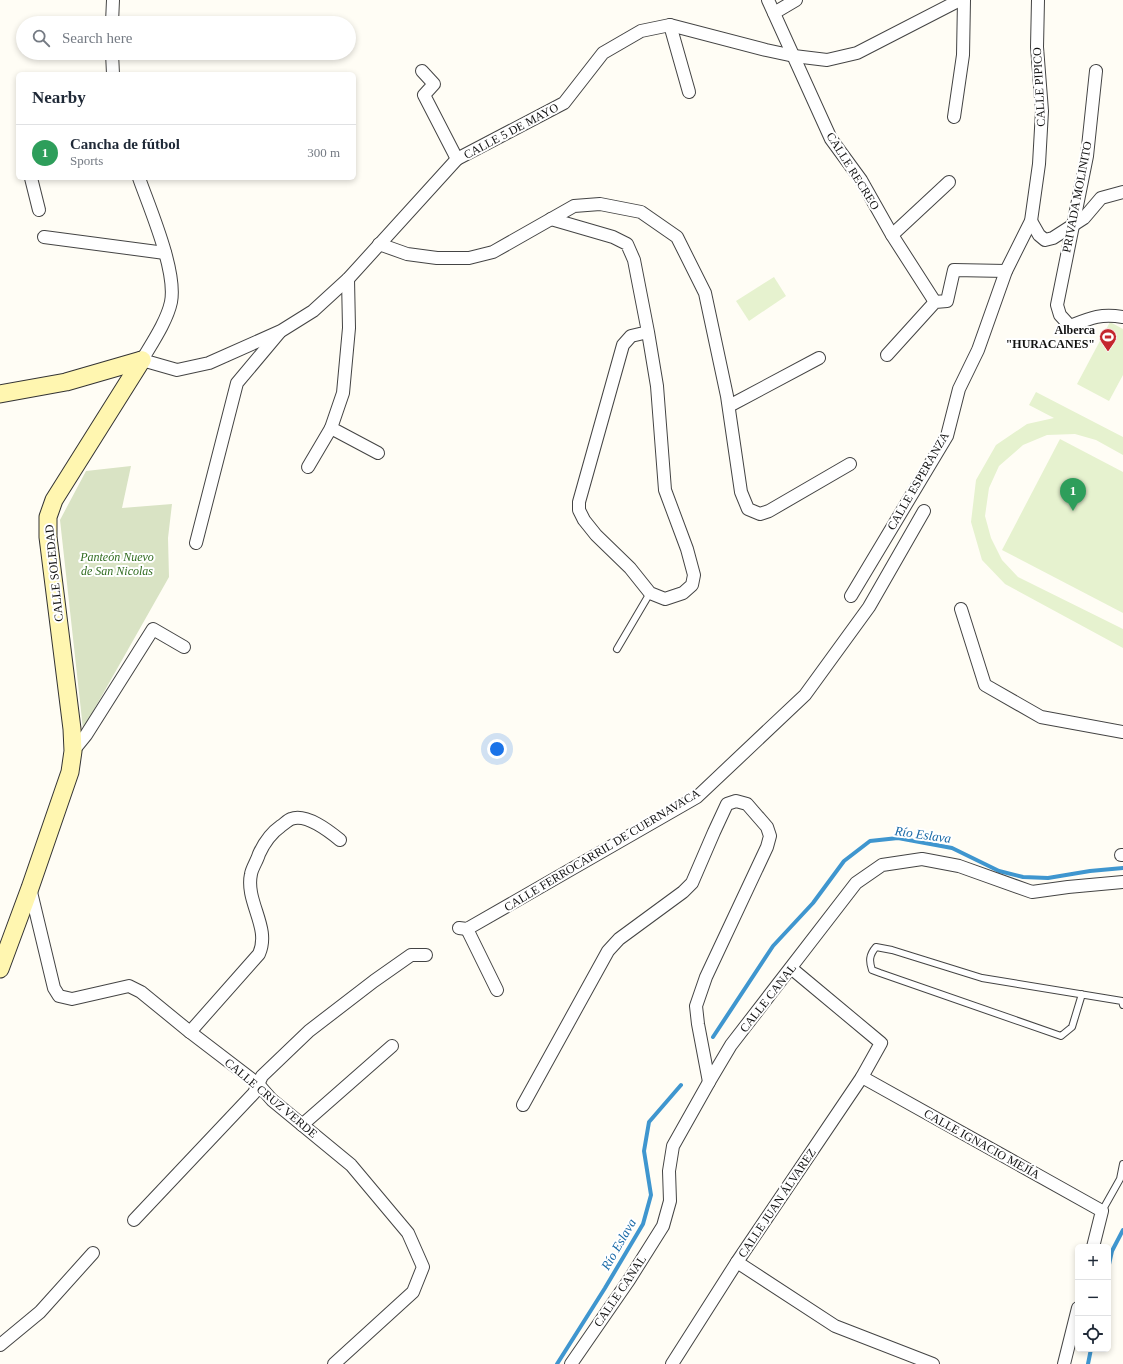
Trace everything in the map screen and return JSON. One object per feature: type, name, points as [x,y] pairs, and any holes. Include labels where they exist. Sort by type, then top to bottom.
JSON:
[{"type":"street","points":[[112,16],[113,0]]},
{"type":"street","name":"CALLE RECREO","points":[[768,0],[831,139],[861,180],[892,235],[935,302]]},
{"type":"street","points":[[774,13],[796,0]]},
{"type":"street","name":"CALLE 5 DE MAYO","points":[[142,360],[177,370],[209,363],[281,331],[313,311],[348,279],[457,159],[564,103],[603,53],[642,31],[670,25],[794,56],[827,60],[858,53],[960,0]]},
{"type":"street","points":[[954,117],[962,55],[964,0]]},
{"type":"street","name":"CALLE PIPICO","points":[[1031,221],[1039,164],[1042,111],[1037,46],[1038,0]]},
{"type":"street","points":[[670,25],[689,92]]},
{"type":"street","points":[[112,60],[113,72]]},
{"type":"street","points":[[422,70],[434,84],[424,95],[457,159]]},
{"type":"street","name":"PRIVADA MOLINITO","points":[[1096,71],[1087,156],[1057,305],[1060,315],[1070,326],[1089,318],[1109,315],[1123,317]]},
{"type":"street","points":[[32,180],[39,210]]},
{"type":"street","name":"CALLE SOLEDAD","points":[[0,969],[70,772],[73,751],[72,729],[48,537],[48,517],[54,500],[142,360],[163,323],[171,302],[171,282],[165,253],[140,180]]},
{"type":"street","points":[[892,235],[949,182]]},
{"type":"street","points":[[1031,221],[1038,235],[1045,240],[1053,238],[1084,218],[1101,198],[1123,192]]},
{"type":"street","points":[[379,244],[407,254],[437,258],[469,258],[493,252],[574,206],[600,204],[640,212],[677,237],[705,293],[729,406],[741,492],[748,509],[760,514],[770,511],[850,464]]},
{"type":"street","points":[[551,219],[613,237],[627,244],[634,260],[648,332],[657,386],[665,490],[694,575],[692,585],[683,593],[665,599],[650,593],[630,568],[596,535],[584,520],[579,510],[579,502],[623,345],[631,336],[648,332]]},
{"type":"street","name":"CALLE ESPERANZA","points":[[851,596],[947,436],[959,388],[978,350],[1006,271],[1031,221]]},
{"type":"street","points":[[44,237],[165,253]]},
{"type":"street","points":[[887,355],[935,302],[946,301],[954,270],[1006,271]]},
{"type":"street","points":[[308,467],[331,428],[343,393],[349,328],[348,279]]},
{"type":"street","points":[[196,543],[237,383],[281,331]]},
{"type":"street","points":[[729,406],[819,358]]},
{"type":"street","points":[[0,394],[66,382],[142,360]]},
{"type":"street","points":[[331,428],[378,452]]},
{"type":"street","name":"CALLE FERROCARRIL DE CUERNAVACA","points":[[496,990],[463,928],[697,797],[805,695],[869,607],[924,511]]},
{"type":"street","points":[[961,608],[985,685],[1041,717],[1123,732]]},
{"type":"street","points":[[73,751],[86,735],[153,629],[184,647]]},
{"type":"street","points":[[523,1105],[608,951],[619,939],[683,892],[692,883],[727,804],[736,801],[747,804],[767,827],[770,836],[767,847],[706,977],[696,1006],[709,1082]]},
{"type":"street","points":[[190,1032],[259,954],[262,947],[263,938],[251,894],[251,874],[261,850],[273,832],[292,819],[307,819],[326,829],[340,840]]},
{"type":"street","name":"CALLE CANAL","points":[[571,1364],[629,1280],[663,1226],[670,1201],[669,1171],[673,1146],[709,1082],[731,1045],[856,883],[882,865],[922,859],[959,866],[1032,892],[1123,882]]},
{"type":"street","name":"CALLE CRUZ VERDE","points":[[30,888],[54,988],[59,996],[72,999],[129,986],[141,992],[258,1084],[272,1100],[351,1165],[408,1232],[423,1267],[412,1292],[334,1364]]},
{"type":"street","points":[[134,1220],[254,1093],[262,1076],[309,1031],[374,981],[411,955],[426,955]]},
{"type":"street","name":"CALLE JUAN ÁLVAREZ","points":[[672,1364],[738,1262],[862,1077],[881,1043],[791,968]]},
{"type":"street","points":[[302,1124],[392,1046]]},
{"type":"street","name":"CALLE IGNACIO MEJÍA","points":[[862,1077],[1102,1211]]},
{"type":"street","points":[[1094,1244],[1102,1211]]},
{"type":"street","points":[[0,1345],[40,1312],[93,1253]]},
{"type":"street","points":[[738,1262],[835,1326],[933,1364]]},
{"type":"street","points":[[1064,1364],[1076,1316]]},
{"type":"lane","points":[[617,649],[650,593]]},
{"type":"lane","points":[[1082,994],[1072,1027],[1061,1036],[872,970],[869,962],[871,952],[876,947],[892,950],[982,978],[1082,994],[1122,1001],[1123,1005]]},
{"type":"lane","points":[[1102,1211],[1120,1179],[1123,1164]]},
{"type":"green space","points":[[774,277],[786,296],[749,321],[736,301]]},
{"type":"green space","name":"Alberca \"HURACANES\"","points":[[1110,322],[1123,329],[1123,375],[1109,401],[1077,384]]},
{"type":"green space","points":[[1036,392],[1123,437],[1123,455],[1096,440],[1075,434],[1047,435],[1023,445],[999,466],[989,488],[985,516],[991,538],[1002,560],[1018,577],[1123,629],[1123,648],[1005,584],[982,560],[971,522],[976,480],[996,445],[1027,424],[1054,418],[1029,405]]},
{"type":"green space","points":[[1060,439],[1123,472],[1123,613],[1002,550]]},
{"type":"green space","name":"Panteón Nuevo de San Nicolas","points":[[131,466],[122,508],[172,504],[168,538],[169,577],[83,729],[60,520],[86,471]]},
{"type":"waterway","name":"Río Eslava","points":[[713,1037],[773,946],[813,903],[844,861],[870,841],[898,838],[952,848],[999,871],[1023,877],[1048,878],[1090,871],[1123,868]]},
{"type":"waterway","name":"Río Eslava","points":[[557,1364],[643,1224],[651,1195],[644,1151],[649,1122],[681,1085]]},
{"type":"waterway","points":[[1111,1256],[1123,1230]]},
{"type":"waterway","points":[[1088,1364],[1090,1352]]},
{"type":"place","name":"Alberca \"HURACANES\"","points":[[1108,352]]},
{"type":"place","name":"Cancha de fútbol","points":[[1073,511]]}]
